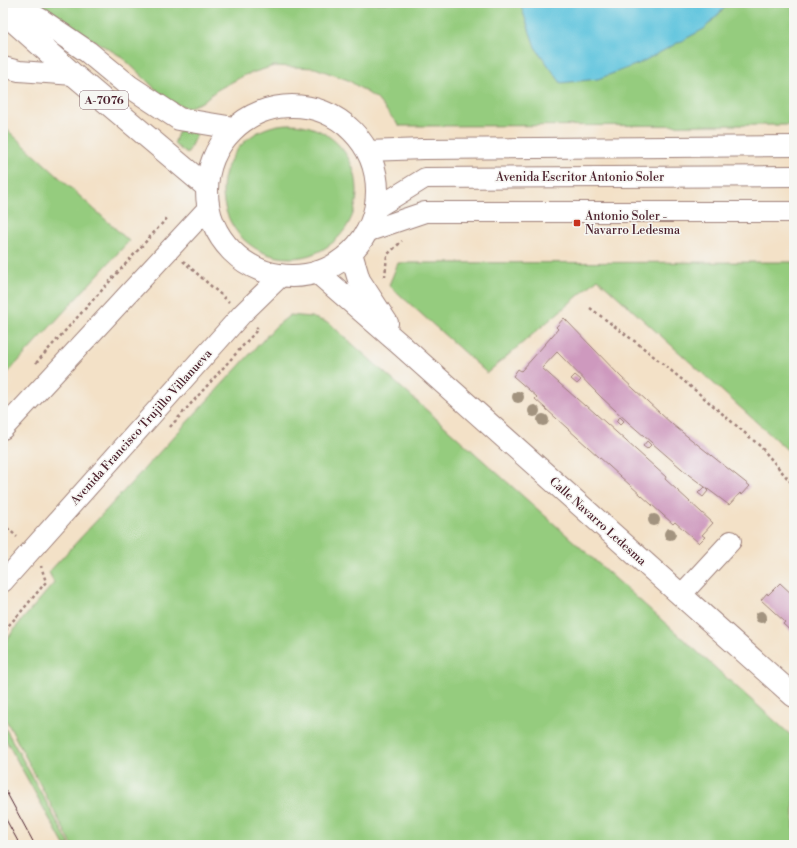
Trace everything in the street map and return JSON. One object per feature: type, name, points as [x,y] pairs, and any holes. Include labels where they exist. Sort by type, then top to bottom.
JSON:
[{"type":"main road","name":"A-7076","points":[[10,6],[74,75],[207,197]]},
{"type":"main road","name":"A-7076","points":[[10,6],[41,20],[88,52],[129,86],[179,119],[234,128]]},
{"type":"main road","name":"A-7076","points":[[280,106],[306,107],[331,115],[352,130],[367,151],[376,179],[375,209],[366,232],[351,253],[335,264],[317,272],[300,276],[282,275],[256,268],[234,253],[218,233],[207,197],[210,165],[220,145],[234,128],[256,113],[280,106]]},
{"type":"main road","name":"Calle Navarro Ledesma","points":[[351,253],[359,280],[402,346]]},
{"type":"main road","name":"Calle Navarro Ledesma","points":[[317,272],[794,696]]},
{"type":"street","points":[[3,67],[19,71],[74,75]]},
{"type":"street","points":[[367,151],[794,146]]},
{"type":"street","name":"Avenida Escritor Antonio Soler","points":[[375,209],[425,178],[794,176]]},
{"type":"street","points":[[3,429],[207,197]]},
{"type":"street","points":[[366,232],[425,212],[794,212]]},
{"type":"street","name":"Avenida Francisco Trujillo Villanueva","points":[[3,582],[242,314],[282,275]]},
{"type":"street","points":[[681,595],[731,541]]},
{"type":"path","points":[[35,364],[168,217]]},
{"type":"path","points":[[385,277],[387,255],[404,238]]},
{"type":"path","points":[[590,308],[647,351],[760,446],[794,486]]},
{"type":"green space","points":[[31,3],[520,3],[521,5],[704,29],[729,3],[794,3],[794,125],[400,126],[377,99],[348,80],[315,68],[274,66],[245,75],[217,90],[202,102],[187,108],[167,100],[122,57]]},
{"type":"green space","points":[[290,124],[316,129],[332,139],[342,149],[352,165],[357,191],[352,217],[342,233],[332,243],[316,253],[290,258],[264,253],[248,243],[238,233],[228,217],[223,191],[228,165],[238,149],[248,139],[264,129]]},
{"type":"green space","points":[[3,126],[129,241],[3,378]]},
{"type":"green space","points":[[179,130],[197,133],[187,154],[174,144]]},
{"type":"green space","points":[[794,262],[794,456],[598,279],[487,373],[389,285],[398,263]]},
{"type":"green space","points":[[290,315],[311,317],[329,323],[794,738],[794,845],[72,845],[3,714],[3,645],[16,627],[54,583],[49,572],[275,327]]},
{"type":"green space","points":[[3,724],[70,845],[64,845],[3,735]]},
{"type":"water","points":[[520,3],[729,3],[704,29],[638,64],[598,79],[561,83],[535,47]]},
{"type":"building","points":[[564,318],[621,377],[673,425],[750,486],[742,495],[740,493],[729,505],[689,475],[629,423],[557,352],[542,368],[585,406],[586,405],[666,477],[665,479],[713,523],[702,535],[705,537],[699,543],[675,522],[673,524],[535,399],[537,397],[513,376],[518,369],[521,371],[532,359],[558,329],[556,327]]},
{"type":"building","points":[[575,375],[581,380],[577,384],[571,379]]},
{"type":"building","points":[[620,417],[624,421],[620,425],[616,421]]},
{"type":"building","points":[[647,441],[651,445],[647,449],[643,446]]},
{"type":"building","points":[[704,487],[708,491],[703,497],[698,493]]},
{"type":"building","points":[[780,583],[794,596],[794,634],[783,624],[785,622],[761,600],[767,593],[768,595]]},
{"type":"tram line","points":[[3,786],[35,845]]},
{"type":"tram line","points":[[3,814],[20,845]]},
{"type":"place","name":"Antonio Soler - Navarro Ledesma","points":[[577,223]]}]
